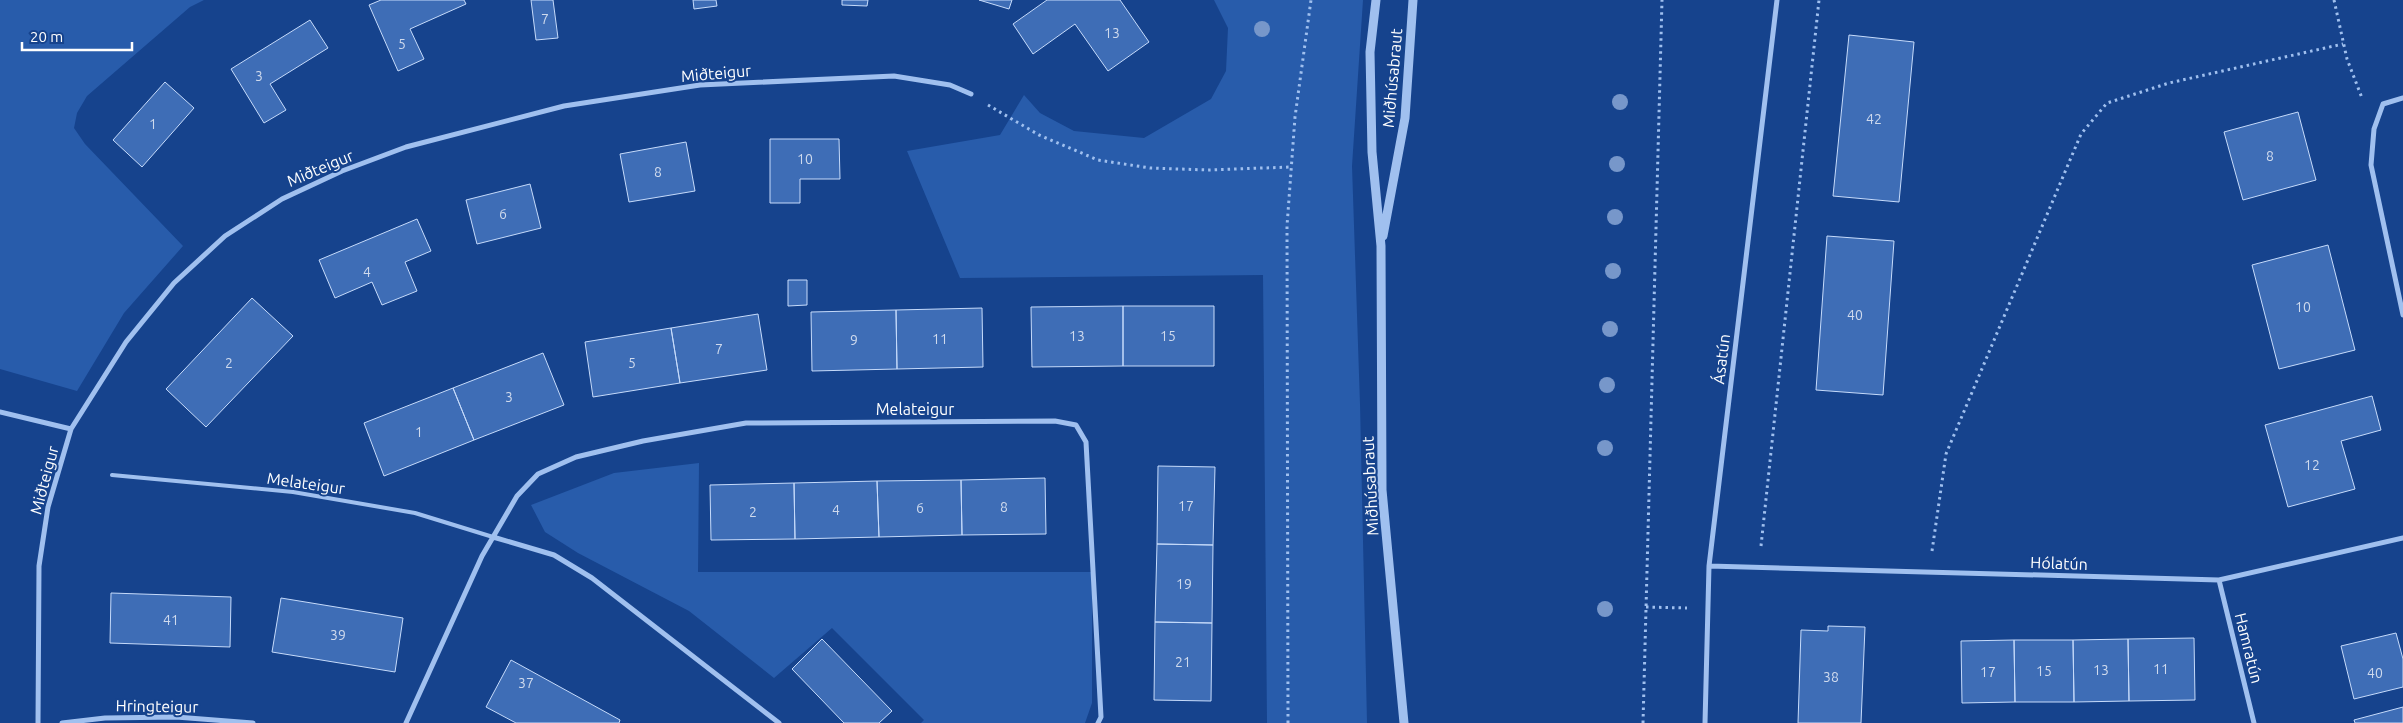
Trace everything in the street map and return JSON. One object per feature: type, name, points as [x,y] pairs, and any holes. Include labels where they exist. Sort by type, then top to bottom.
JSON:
[{"type":"street","name":"Miðhúsabraut","points":[[1376,0],[1370,52],[1372,152],[1381,246],[1382,490],[1404,723]]},
{"type":"street","name":"Miðhúsabraut","points":[[1381,246],[1405,118],[1413,0]]},
{"type":"street","name":"Ásatún","points":[[1705,723],[1709,566],[1777,0]]},
{"type":"street","name":"Miðteigur","points":[[38,723],[38,566],[48,507],[71,429],[126,342],[174,283],[225,236],[282,198],[342,171],[406,147],[564,106],[700,85],[894,76],[950,85],[971,94]]},
{"type":"street","points":[[2403,98],[2383,104],[2374,129],[2370,165],[2403,315]]},
{"type":"street","points":[[0,412],[71,429]]},
{"type":"street","name":"Melateigur","points":[[406,723],[482,556],[517,496],[538,474],[576,456],[643,441],[746,423],[1055,421],[1076,425],[1086,442],[1101,717],[1098,723]]},
{"type":"street","name":"Melateigur","points":[[493,537],[525,544],[554,555],[592,578],[779,723]]},
{"type":"street","name":"Hólatún","points":[[1709,566],[2219,580],[2403,538]]},
{"type":"street","name":"Hamratún","points":[[2219,580],[2254,723]]},
{"type":"street","name":"Hringteigur","points":[[62,723],[105,718],[176,717],[253,723]]},
{"type":"lane","name":"Melateigur","points":[[112,475],[293,492],[415,513],[493,537]]},
{"type":"path","points":[[1288,723],[1287,226],[1295,117],[1311,0]]},
{"type":"path","points":[[1642,723],[1662,0]]},
{"type":"path","points":[[1759,567],[1819,0]]},
{"type":"path","points":[[2334,0],[2346,59],[2374,129]]},
{"type":"path","points":[[1929,572],[1946,454],[2081,134],[2107,103],[2169,83],[2343,44]]},
{"type":"path","points":[[971,94],[1039,135],[1098,160],[1150,168],[1198,170],[1291,168]]},
{"type":"path","points":[[1646,607],[1708,608]]},
{"type":"shaded area","points":[[0,0],[204,0],[190,7],[87,96],[77,113],[74,128],[85,144],[183,246],[124,313],[77,391],[0,369]]},
{"type":"shaded area","points":[[1214,0],[1363,0],[1352,166],[1360,404],[1367,723],[1267,723],[1263,275],[960,278],[907,151],[1000,135],[1024,95],[1040,113],[1074,131],[1144,138],[1211,99],[1226,71],[1228,28]]},
{"type":"shaded area","points":[[699,463],[698,572],[1092,572],[1092,703],[1085,723],[921,723],[924,720],[832,628],[774,678],[689,611],[578,553],[545,532],[531,505],[614,473]]},
{"type":"building","points":[[381,0],[464,0],[466,4],[410,29],[424,59],[398,71],[369,5]]},
{"type":"building","points":[[531,0],[553,0],[558,38],[536,40]]},
{"type":"building","points":[[693,0],[716,0],[717,6],[694,9]]},
{"type":"building","points":[[842,0],[868,0],[867,6],[842,5]]},
{"type":"building","points":[[979,0],[1012,0],[1009,9]]},
{"type":"building","points":[[1047,0],[1120,0],[1149,42],[1108,71],[1075,24],[1033,54],[1013,24]]},
{"type":"building","points":[[310,20],[328,48],[270,84],[286,110],[264,123],[231,69]]},
{"type":"building","points":[[1849,35],[1914,42],[1899,202],[1833,196]]},
{"type":"building","points":[[165,82],[194,108],[142,167],[113,140]]},
{"type":"building","points":[[2298,112],[2316,180],[2243,200],[2224,132]]},
{"type":"building","points":[[770,139],[839,139],[840,179],[800,179],[800,203],[770,203]]},
{"type":"building","points":[[686,142],[695,191],[629,202],[620,154]]},
{"type":"building","points":[[530,184],[541,228],[477,244],[466,200]]},
{"type":"building","points":[[417,219],[431,251],[405,262],[417,291],[382,305],[372,282],[335,298],[319,260]]},
{"type":"building","points":[[1827,236],[1894,241],[1883,395],[1816,390]]},
{"type":"building","points":[[2328,245],[2355,350],[2279,369],[2252,265]]},
{"type":"building","points":[[788,280],[807,280],[807,305],[788,306]]},
{"type":"building","points":[[252,298],[293,336],[206,427],[166,389]]},
{"type":"building","points":[[1123,306],[1123,366],[1032,367],[1031,307]]},
{"type":"building","points":[[1123,306],[1214,306],[1214,366],[1123,366]]},
{"type":"building","points":[[982,308],[983,367],[897,369],[896,310]]},
{"type":"building","points":[[896,310],[897,369],[812,371],[811,312]]},
{"type":"building","points":[[758,314],[767,370],[680,383],[671,328]]},
{"type":"building","points":[[671,328],[680,383],[593,397],[585,342]]},
{"type":"building","points":[[543,353],[564,405],[474,440],[453,388]]},
{"type":"building","points":[[453,388],[474,440],[384,476],[364,423]]},
{"type":"building","points":[[2372,396],[2381,430],[2341,441],[2355,489],[2288,507],[2265,425]]},
{"type":"building","points":[[1158,466],[1215,467],[1213,545],[1157,544]]},
{"type":"building","points":[[1045,478],[1046,534],[962,535],[961,480]]},
{"type":"building","points":[[961,480],[962,535],[879,537],[877,481]]},
{"type":"building","points":[[877,481],[879,537],[795,539],[794,483]]},
{"type":"building","points":[[794,483],[795,539],[711,540],[710,485]]},
{"type":"building","points":[[1157,544],[1213,545],[1212,623],[1155,622]]},
{"type":"building","points":[[111,593],[231,597],[230,647],[110,643]]},
{"type":"building","points":[[281,598],[403,618],[395,672],[272,652]]},
{"type":"building","points":[[1155,622],[1212,623],[1211,701],[1154,700]]},
{"type":"building","points":[[1828,626],[1865,627],[1861,723],[1798,723],[1801,630],[1828,631]]},
{"type":"building","points":[[2396,633],[2403,659],[2403,687],[2354,699],[2341,646]]},
{"type":"building","points":[[2194,638],[2195,700],[2129,701],[2128,639]]},
{"type":"building","points":[[822,639],[892,711],[879,723],[844,723],[792,669]]},
{"type":"building","points":[[2128,639],[2129,701],[2074,702],[2073,640]]},
{"type":"building","points":[[2014,640],[2073,640],[2074,702],[2015,702]]},
{"type":"building","points":[[2014,640],[2015,702],[1962,703],[1961,641]]},
{"type":"building","points":[[511,660],[620,720],[619,723],[516,723],[486,707]]},
{"type":"building","points":[[2403,707],[2403,723],[2355,723],[2354,720]]}]
